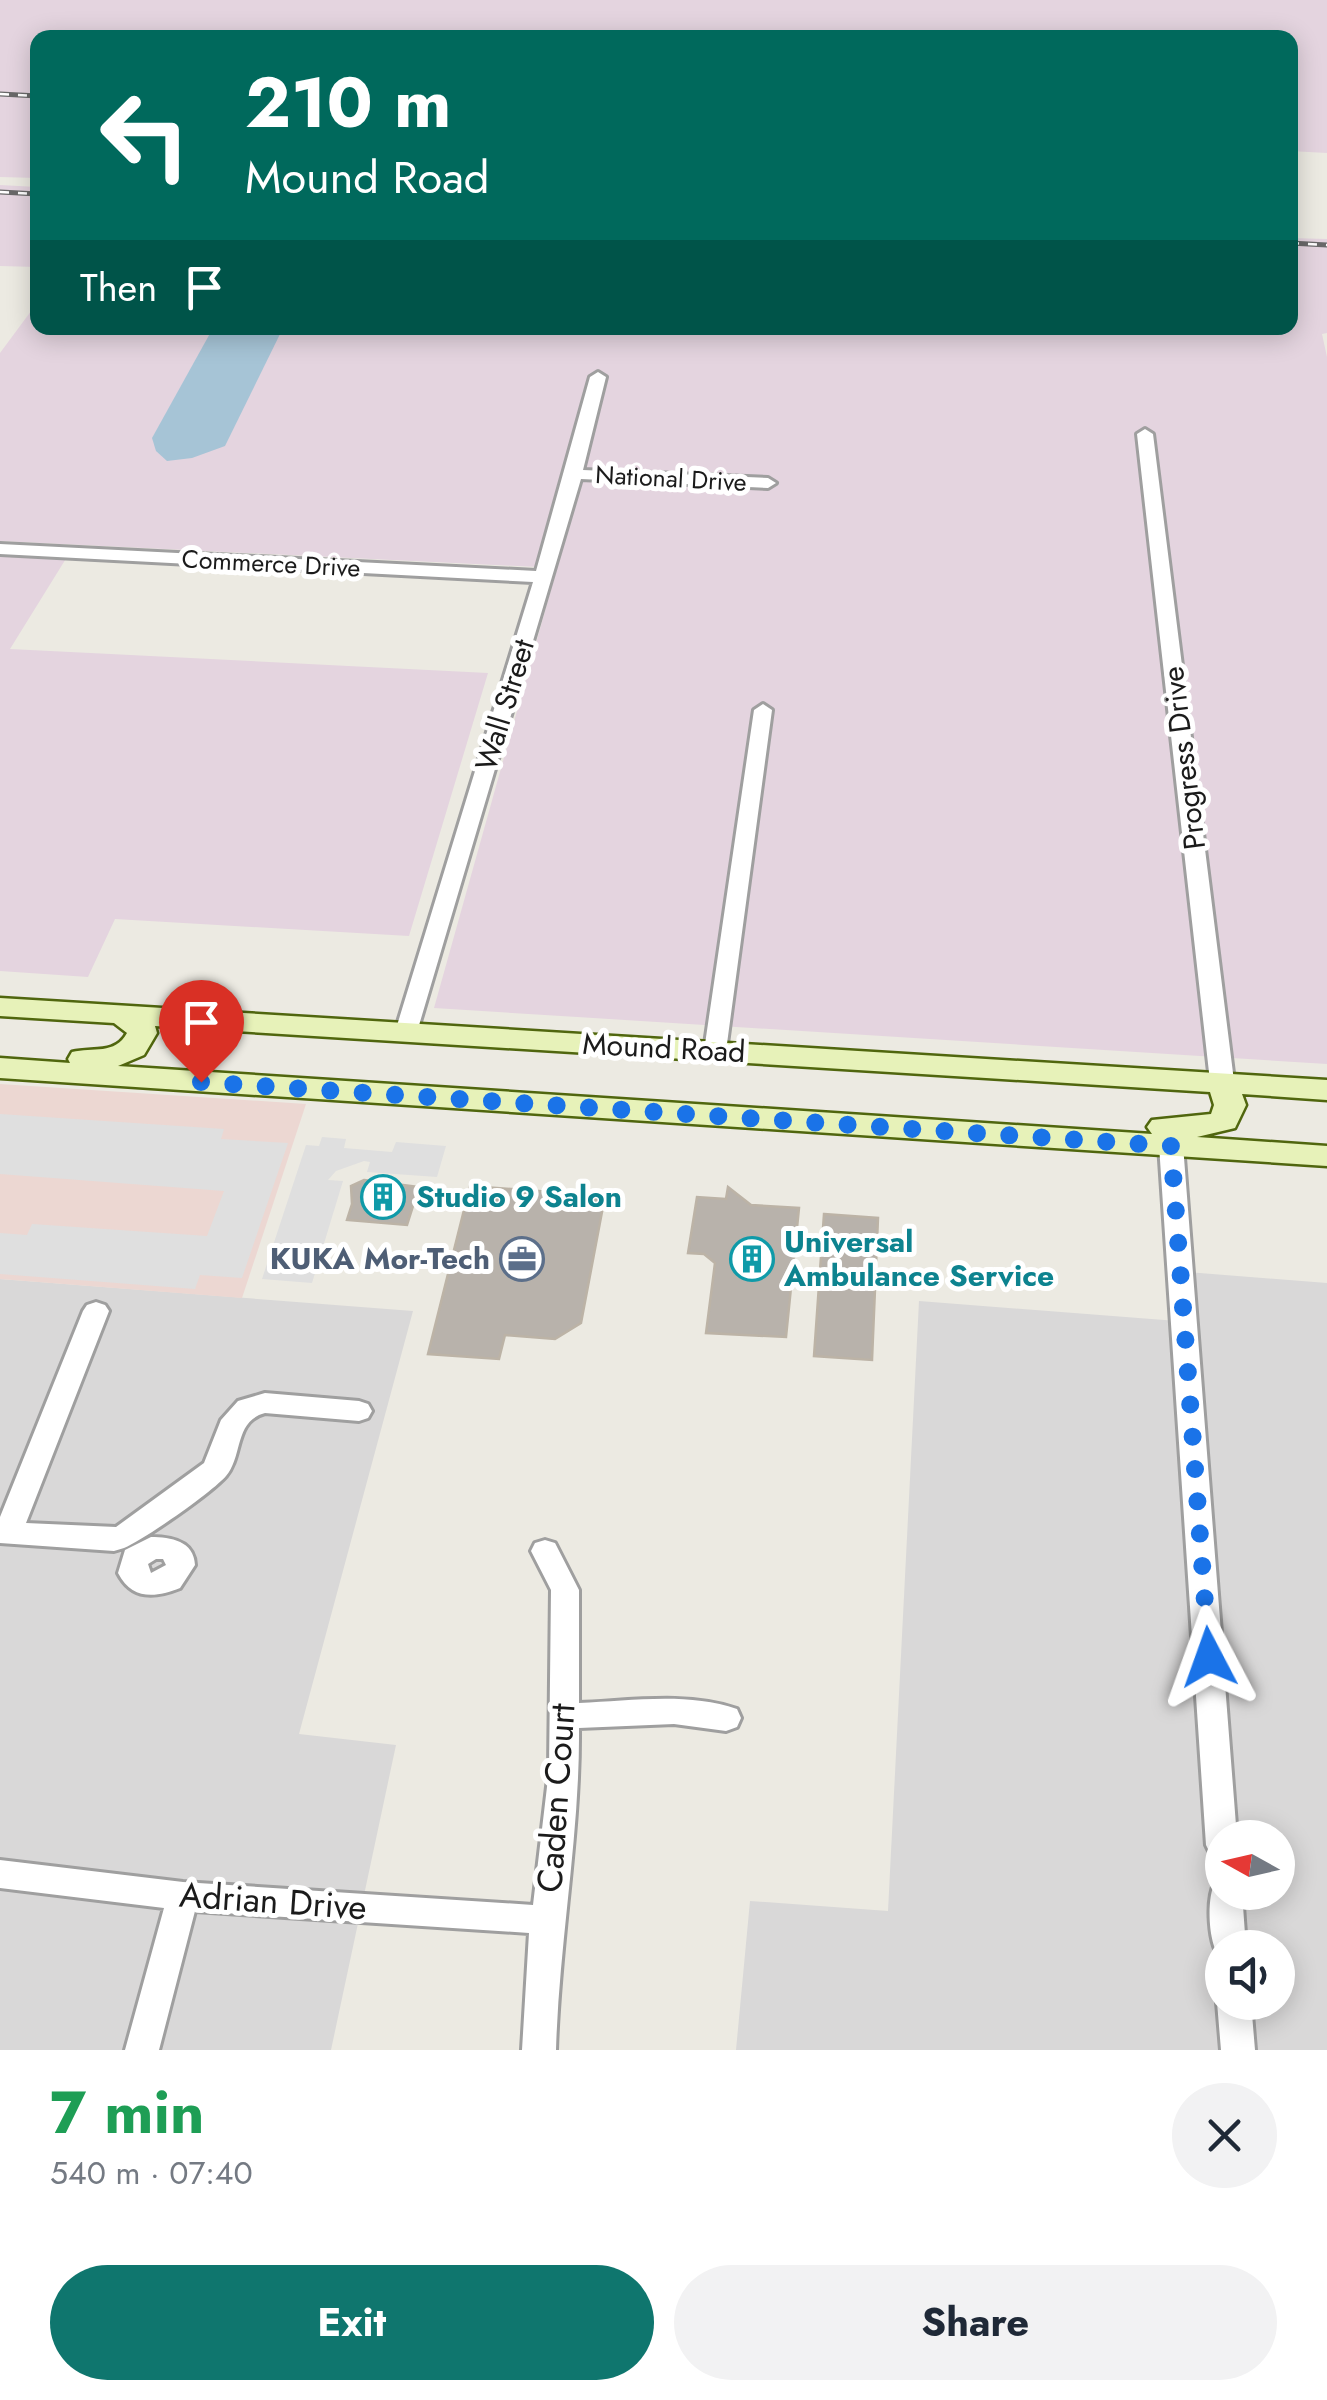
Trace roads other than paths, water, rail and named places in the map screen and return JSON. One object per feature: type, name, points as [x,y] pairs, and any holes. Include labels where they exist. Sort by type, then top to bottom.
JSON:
[{"type":"main road","name":"Mound Road","points":[[0,1009],[1327,1090]]},
{"type":"main road","points":[[0,1053],[113,1060],[132,1051],[142,1033],[140,1026],[122,1015]]},
{"type":"main road","points":[[0,1068],[1327,1156]]},
{"type":"main road","points":[[681,1113],[780,1101],[1186,1129],[1224,1120],[1230,1105],[1222,1081]]},
{"type":"street","name":"Wall Street","points":[[406,1032],[574,474],[598,377]]},
{"type":"street","name":"Progress Drive","points":[[1145,434],[1222,1081]]},
{"type":"street","name":"National Drive","points":[[574,474],[768,482]]},
{"type":"street","name":"Commerce Drive","points":[[0,549],[543,577]]},
{"type":"street","points":[[715,1051],[764,710]]},
{"type":"street","points":[[1171,1146],[1220,1820]]},
{"type":"street","points":[[96,1311],[4,1532],[169,1548],[181,1558],[178,1572],[172,1579],[144,1584],[132,1573],[129,1547]]},
{"type":"street","points":[[129,1547],[216,1469],[234,1420],[247,1408],[266,1403],[359,1411]]},
{"type":"street","name":"Caden Court","points":[[539,2050],[547,1920],[564,1770],[565,1590],[545,1551]]},
{"type":"street","points":[[564,1716],[674,1712],[726,1718]]},
{"type":"street","name":"Adrian Drive","points":[[0,1874],[183,1896],[547,1920]]},
{"type":"street","points":[[142,2050],[183,1896]]},
{"type":"street","points":[[1236,2020],[1238,2050]]},
{"type":"water","points":[[209,335],[280,335],[225,446],[192,458],[167,461],[156,451],[152,438]]},
{"type":"railway","points":[[0,94],[30,96]]},
{"type":"railway","points":[[0,192],[30,194]]},
{"type":"railway","points":[[1298,243],[1327,245]]},
{"type":"place","name":"Studio 9 Salon","points":[[383,1197]]},
{"type":"place","name":"KUKA Mor-Tech","points":[[522,1259]]},
{"type":"place","name":"Universal Ambulance Service","points":[[752,1259]]}]
